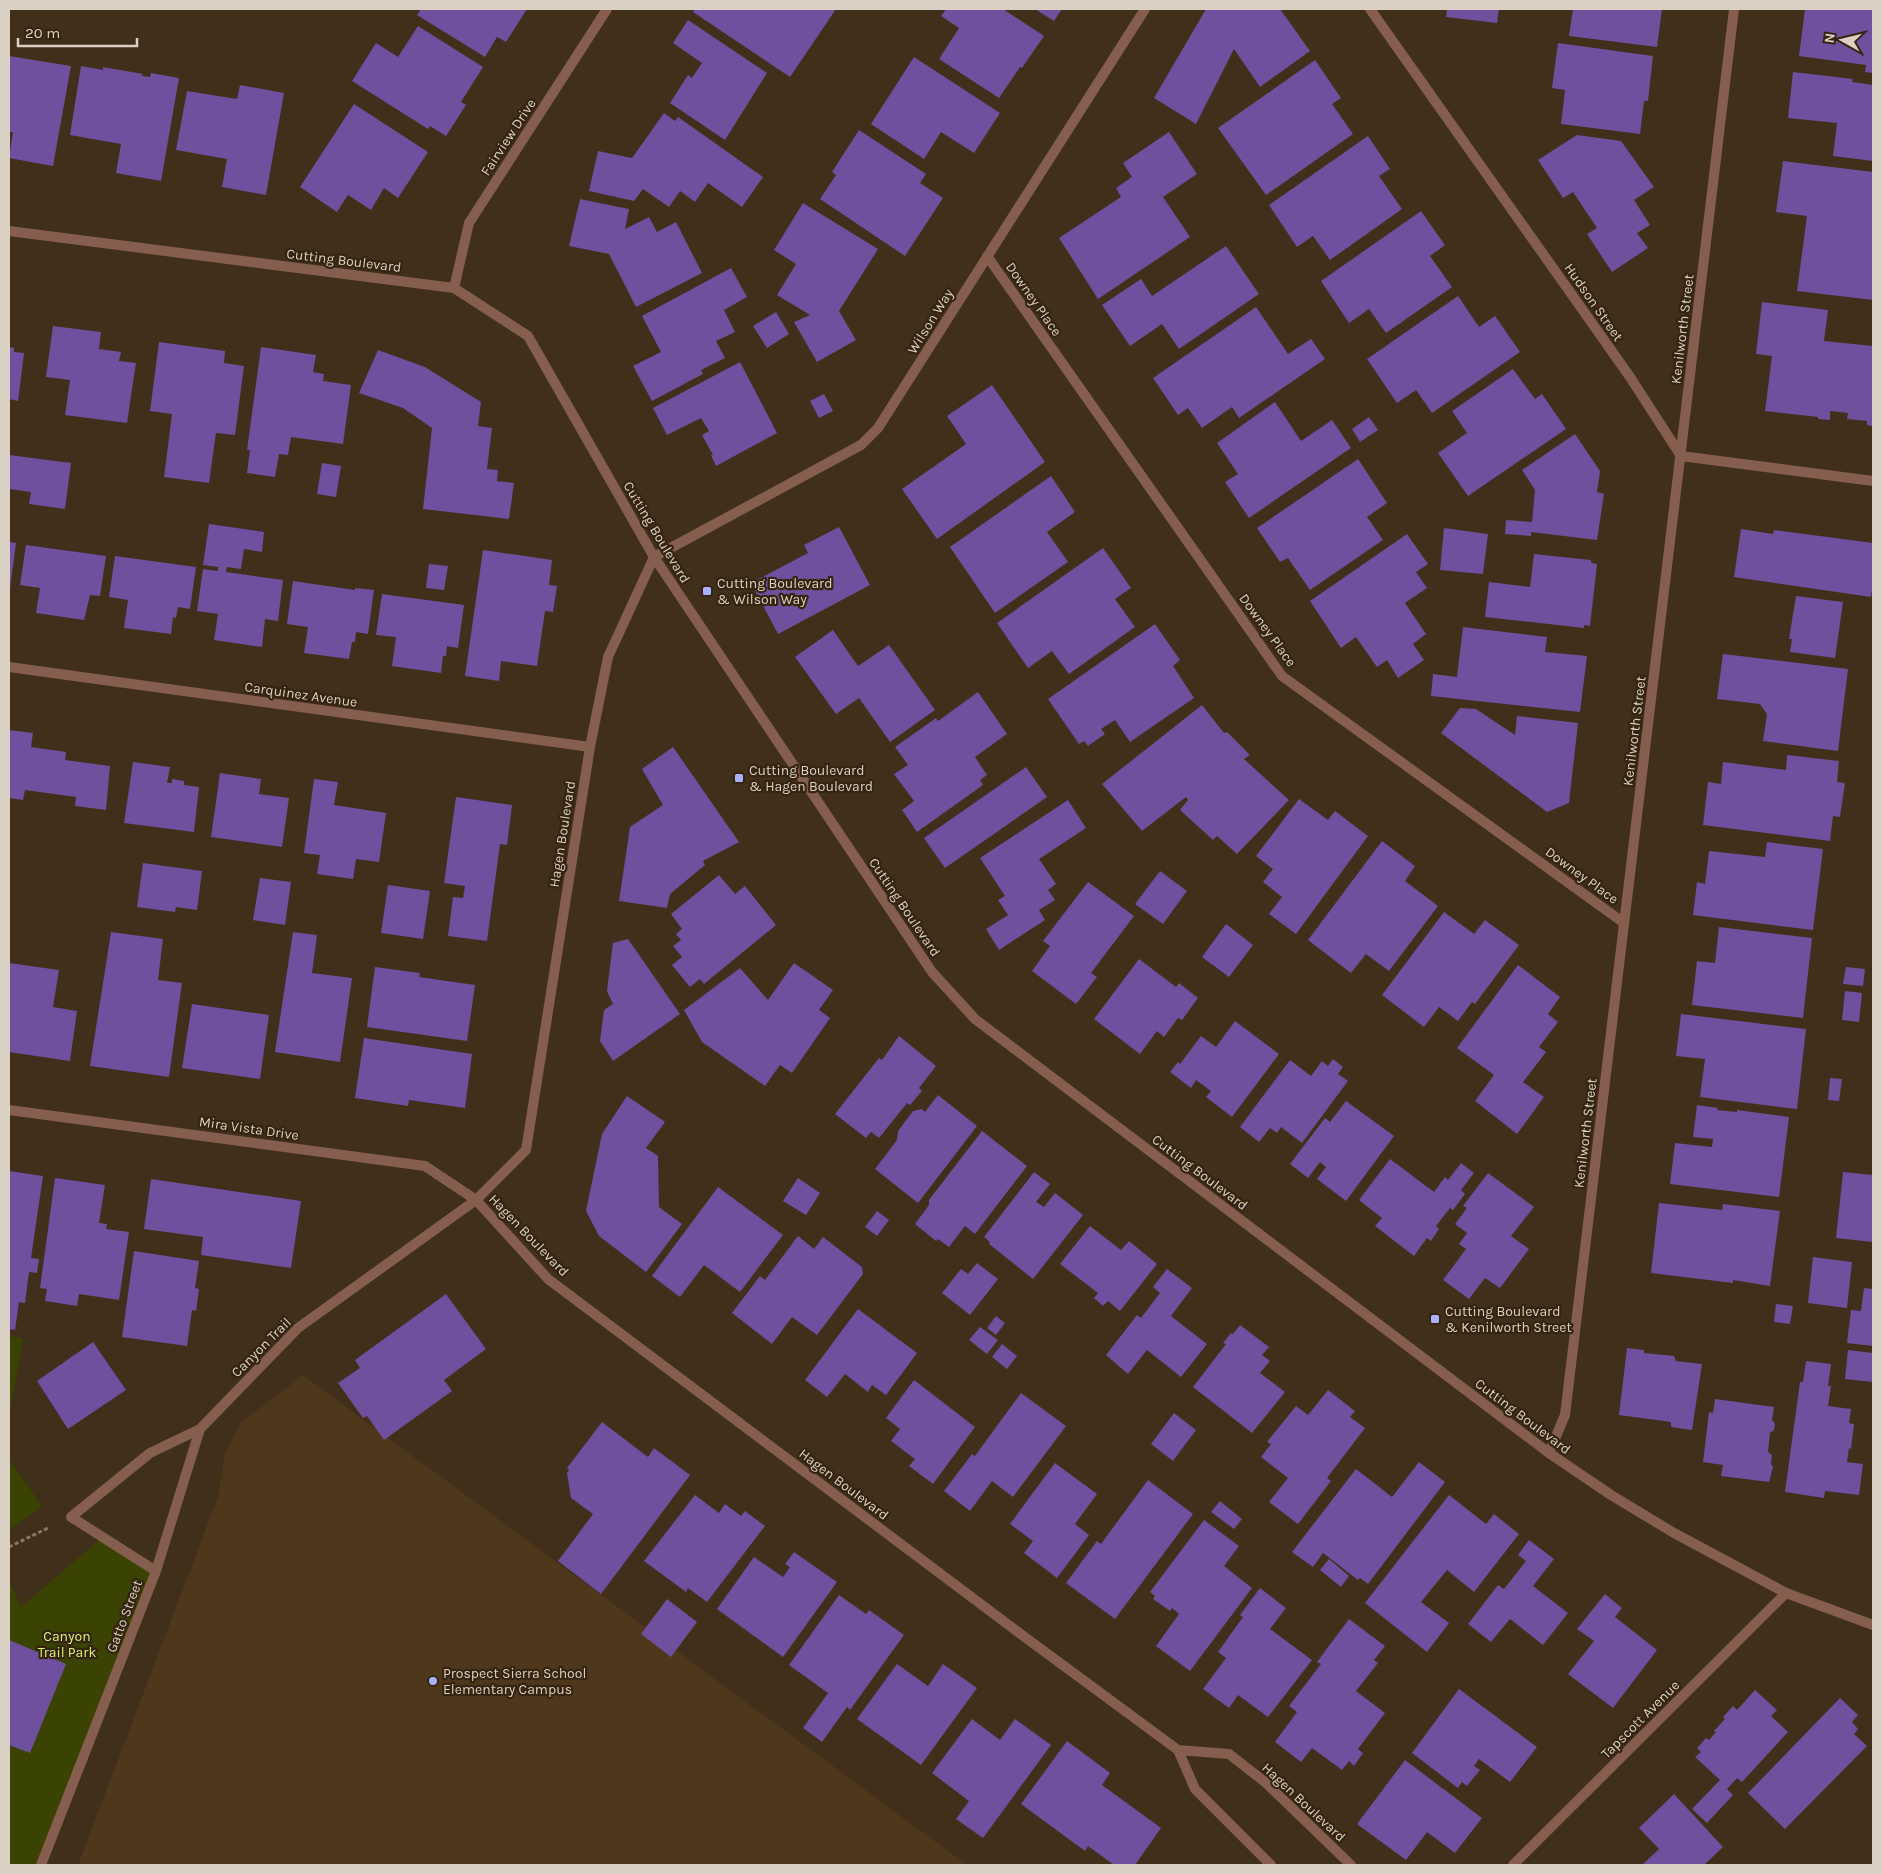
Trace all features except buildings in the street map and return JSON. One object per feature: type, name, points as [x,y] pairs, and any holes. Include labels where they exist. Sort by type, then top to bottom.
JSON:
[{"type":"street","name":"Fairview Drive","points":[[454,288],[469,223],[607,9]]},
{"type":"street","name":"Wilson Way","points":[[654,558],[861,445],[878,428],[1145,9]]},
{"type":"street","name":"Hudson Street","points":[[1370,9],[1630,377],[1681,456]]},
{"type":"street","name":"Kenilworth Street","points":[[1549,1453],[1565,1415],[1734,9]]},
{"type":"street","name":"Cutting Boulevard","points":[[9,231],[454,288],[528,336],[654,558],[932,972],[975,1019],[1549,1453],[1611,1495],[1674,1533],[1786,1593],[1873,1625]]},
{"type":"street","name":"Downey Place","points":[[987,256],[1282,676],[1624,923]]},
{"type":"street","points":[[1681,456],[1873,481]]},
{"type":"street","name":"Hagen Boulevard","points":[[654,558],[608,657],[590,747],[526,1150],[476,1200],[548,1279],[1006,1624],[1178,1750],[1229,1754],[1265,1782],[1351,1865]]},
{"type":"street","name":"Carquinez Avenue","points":[[9,667],[590,747]]},
{"type":"street","name":"Mira Vista Drive","points":[[9,1110],[425,1166],[476,1200]]},
{"type":"street","name":"Canyon Trail","points":[[71,1517],[150,1453],[200,1429],[298,1328],[476,1200]]},
{"type":"street","name":"Gatto Street","points":[[41,1865],[156,1570],[200,1429]]},
{"type":"street","points":[[71,1517],[156,1570]]},
{"type":"street","name":"Tapscott Avenue","points":[[1513,1865],[1786,1593]]},
{"type":"street","points":[[1178,1750],[1194,1789],[1271,1865]]},
{"type":"path","points":[[9,1547],[71,1517]]},
{"type":"shaded area","name":"Prospect Sierra School Elementary Campus","points":[[303,1375],[967,1865],[78,1865],[218,1497],[225,1454],[240,1423]]},
{"type":"green space","points":[[9,1336],[23,1339],[9,1416]]},
{"type":"green space","points":[[9,1459],[42,1506],[9,1530]]},
{"type":"green space","name":"Canyon Trail Park","points":[[103,1537],[156,1571],[43,1865],[9,1865],[9,1581],[21,1607]]},
{"type":"place","name":"Cutting Boulevard & Wilson Way","points":[[707,591]]},
{"type":"place","name":"Cutting Boulevard & Hagen Boulevard","points":[[739,778]]},
{"type":"place","name":"Cutting Boulevard & Kenilworth Street","points":[[1435,1319]]},
{"type":"place","name":"Prospect Sierra School Elementary Campus","points":[[433,1681]]}]
